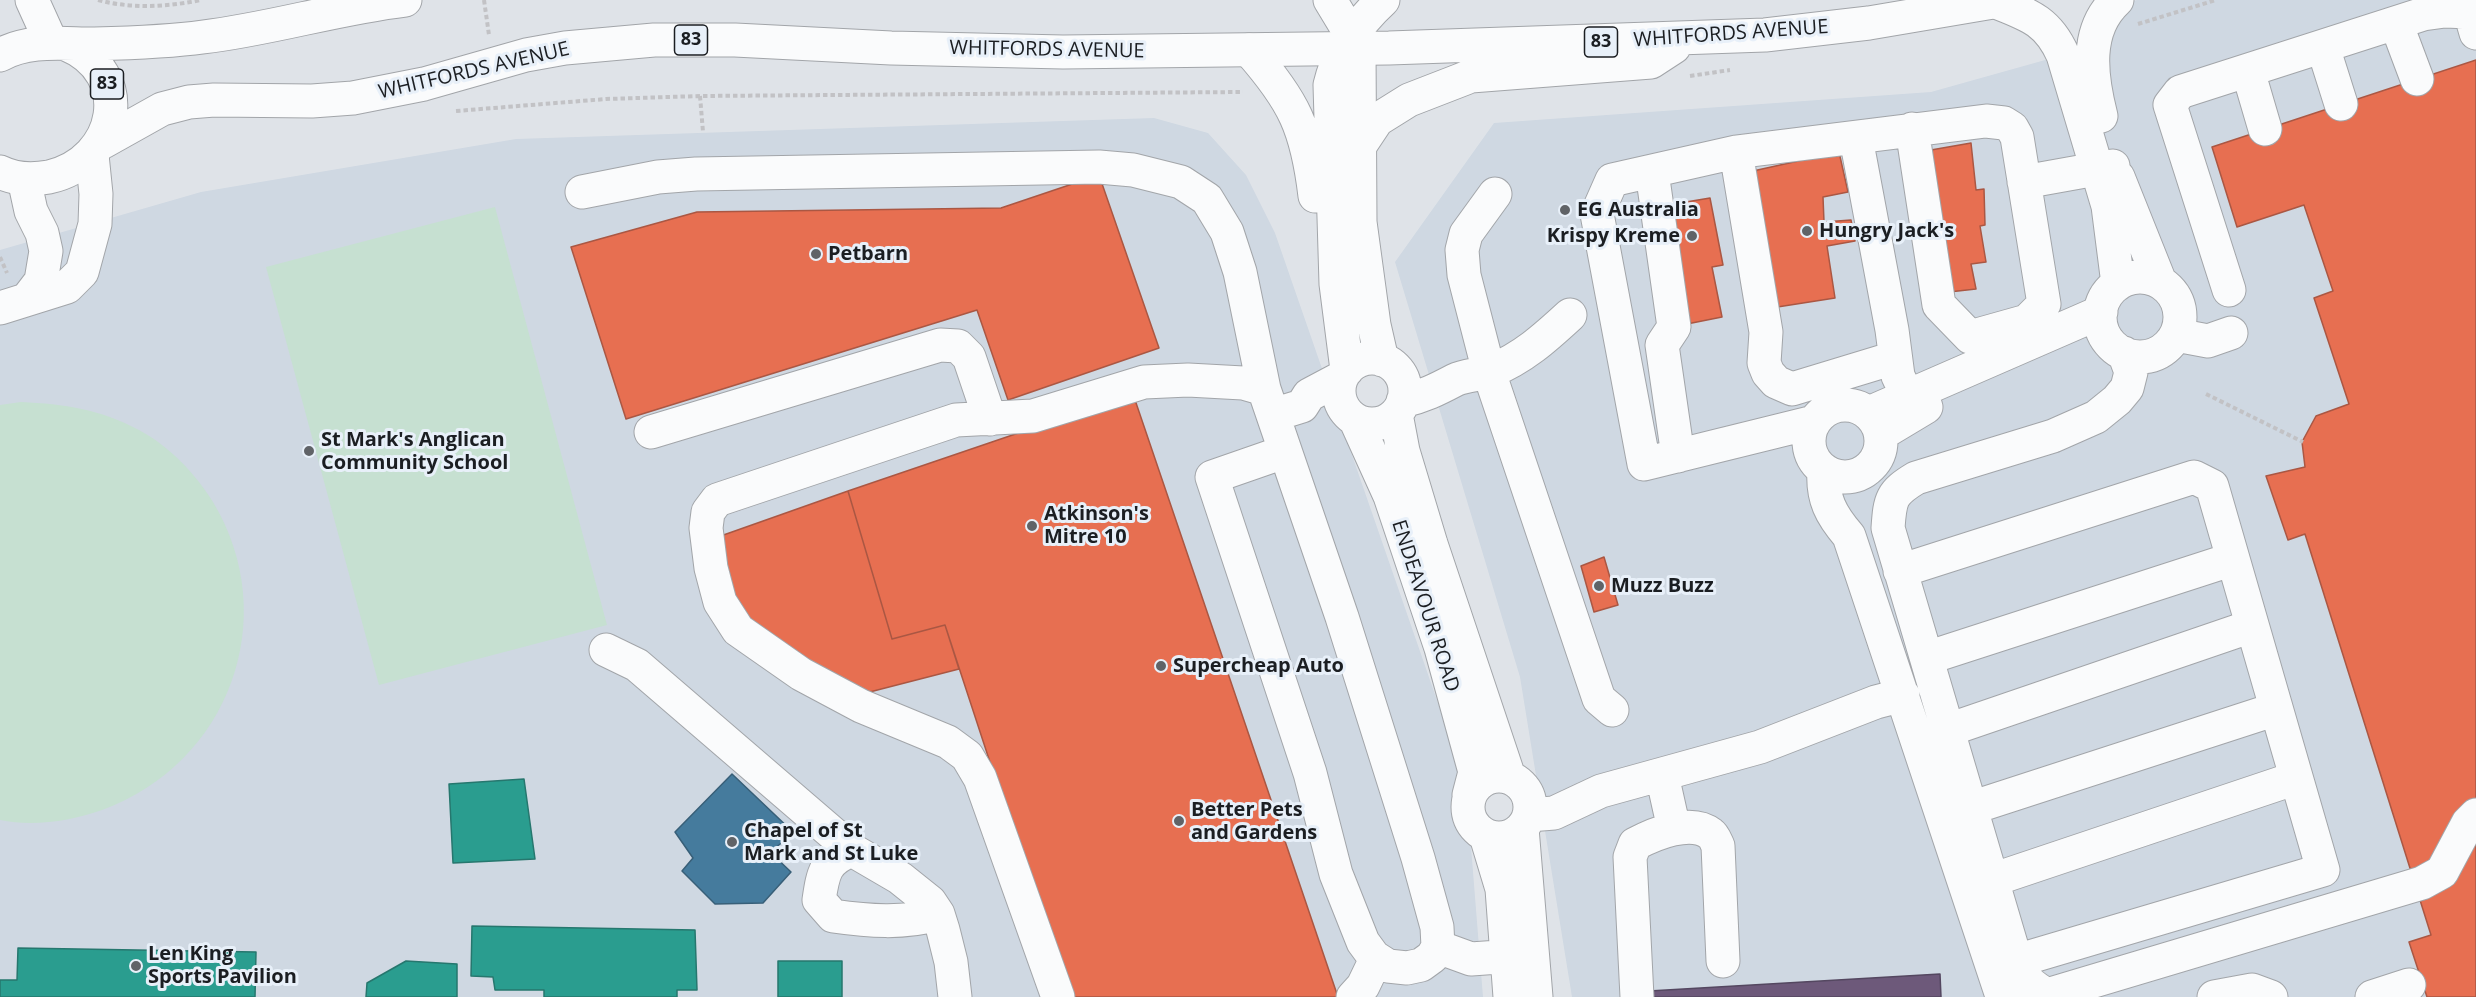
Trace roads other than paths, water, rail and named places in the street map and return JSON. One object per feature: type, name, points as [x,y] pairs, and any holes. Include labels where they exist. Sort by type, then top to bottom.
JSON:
[{"type":"main road","points":[[32,0],[59,43]]},
{"type":"main road","name":"83","points":[[0,55],[25,45],[133,43],[204,37],[405,0]]},
{"type":"main road","points":[[1330,0],[1352,45],[1359,147],[1360,222],[1374,325],[1382,360]]},
{"type":"main road","name":"ENDEAVOUR ROAD","points":[[1383,0],[1363,19],[1352,45],[1335,66],[1329,97],[1336,284],[1342,325],[1346,393],[1390,496],[1441,648],[1475,772],[1469,795]]},
{"type":"main road","points":[[2117,0],[2100,19],[2094,38],[2092,67],[2106,167],[2108,206],[2118,284]]},
{"type":"main road","points":[[2000,1],[2032,16],[2054,36],[2106,167],[2160,282],[2175,296],[2179,306],[2179,326],[2168,343],[2142,403],[2134,411],[2121,417],[2096,417]]},
{"type":"main road","name":"WHITFORDS AVENUE","points":[[8,176],[60,174],[78,166],[97,148],[162,109],[189,102],[312,101],[353,98],[424,84],[526,55],[565,48],[654,40],[735,40],[891,48],[1063,52],[1249,50],[1352,45],[1685,39],[1765,35],[1869,23],[2000,1]]},
{"type":"main road","points":[[2229,290],[2170,105],[2180,92],[2423,14],[2445,11],[2470,12],[2476,33]]},
{"type":"main road","points":[[2396,23],[2417,79]]},
{"type":"main road","points":[[1359,147],[1377,120],[1410,100],[1471,76],[1613,67],[1651,62],[1685,39]]},
{"type":"main road","name":"83","points":[[59,43],[77,49],[97,65],[107,83],[111,98],[110,114],[97,148]]},
{"type":"main road","points":[[2323,47],[2341,104]]},
{"type":"main road","points":[[1249,50],[1284,92],[1299,120],[1311,165],[1328,313],[1342,325]]},
{"type":"main road","points":[[2248,71],[2265,129]]},
{"type":"main road","points":[[1836,474],[1857,475],[1874,463],[1881,445],[1875,424],[1850,405],[1829,408],[1805,428],[1644,464],[1597,214],[1612,180],[1736,152],[1912,129],[1986,121],[2004,123],[2012,128],[2017,137],[2044,304],[2027,321],[1970,337],[1939,305],[1912,129]]},
{"type":"main road","points":[[1856,138],[1892,330],[1894,358],[1898,376],[1910,404]]},
{"type":"main road","points":[[14,303],[47,295],[67,286],[82,272],[95,224],[97,148]]},
{"type":"main road","points":[[1736,152],[1766,332],[1764,363],[1768,373],[1776,382],[1792,389],[1894,358]]},
{"type":"main road","points":[[582,192],[658,177],[696,174],[1099,167],[1133,170],[1181,182],[1207,199],[1227,232],[1240,272],[1280,403],[1284,452],[1342,617],[1418,858],[1437,927],[1438,947],[1432,957],[1421,964],[1407,968],[1388,966],[1376,959],[1363,942],[1336,874],[1307,762],[1212,477],[1284,452]]},
{"type":"main road","points":[[2024,182],[2106,167]]},
{"type":"main road","points":[[1652,172],[1674,327],[1688,453]]},
{"type":"main road","points":[[8,176],[31,211],[42,233],[46,251],[41,281],[14,303]]},
{"type":"main road","points":[[1496,194],[1466,234],[1462,250],[1464,275],[1489,372],[1599,699],[1612,710]]},
{"type":"main road","points":[[2160,282],[2139,277],[2118,284],[2109,292],[2111,335],[2131,372],[2127,388],[2117,400],[2096,417],[2053,436],[1916,478],[1897,489],[1889,507],[1887,528],[2020,971],[2030,985],[2047,995],[2422,883],[2442,872],[2455,853],[2468,823],[2476,815]]},
{"type":"main road","points":[[1401,400],[1400,373],[1391,364],[1382,360],[1363,360],[1354,363],[1346,393],[1366,424],[1377,424],[1401,400],[1441,375],[1455,380],[1489,372],[1522,357],[1542,342],[1570,315]]},
{"type":"main road","points":[[2111,335],[2143,357],[2168,343],[2208,341],[2231,333]]},
{"type":"main road","points":[[1875,424],[1910,404],[2111,335]]},
{"type":"main road","points":[[651,432],[940,345],[958,346],[969,357],[990,419]]},
{"type":"main road","points":[[1058,997],[980,778],[967,756],[948,742],[861,706],[801,674],[738,630],[720,602],[711,568],[706,528],[708,512],[717,500],[956,420],[1033,416],[1144,382],[1188,380],[1243,383],[1280,403],[1309,395],[1346,393]]},
{"type":"main road","name":"ENDEAVOUR ROAD","points":[[1401,400],[1403,451],[1431,544],[1522,804],[1519,955],[1510,997]]},
{"type":"main road","points":[[1805,428],[1811,455],[1836,474],[1852,519],[1849,536],[2002,996],[2005,997]]},
{"type":"main road","points":[[1900,571],[2194,477],[2212,486],[2323,870],[2016,960]]},
{"type":"main road","points":[[1927,658],[2233,559]]},
{"type":"main road","points":[[1948,730],[2252,626]]},
{"type":"main road","points":[[606,650],[637,664],[852,850],[900,878],[930,902],[938,914],[951,962],[955,997]]},
{"type":"main road","points":[[1522,804],[1497,775],[1485,778],[1476,785],[1469,795],[1467,807],[1470,819],[1486,836],[1508,837],[1522,804],[1551,791],[1601,791],[1662,775],[1760,747],[1876,702],[1903,695]]},
{"type":"main road","points":[[1971,808],[2276,709]]},
{"type":"main road","points":[[1662,775],[1674,829]]},
{"type":"main road","points":[[1992,880],[2296,778]]},
{"type":"main road","points":[[1637,997],[1630,857],[1635,844],[1674,829],[1698,828],[1712,834],[1718,846],[1723,960]]},
{"type":"main road","name":"ENDEAVOUR ROAD","points":[[1486,836],[1519,955],[1536,997]]},
{"type":"main road","points":[[852,850],[839,855],[823,872],[819,900],[832,916],[865,920],[917,920],[938,914]]},
{"type":"main road","points":[[1438,947],[1470,960],[1519,955]]},
{"type":"main road","points":[[1353,997],[1363,986],[1376,959]]},
{"type":"main road","points":[[2372,997],[2409,985]]},
{"type":"main road","points":[[2214,997],[2253,990],[2271,997]]},
{"type":"place","name":"EG Australia","points":[[1565,210]]},
{"type":"place","name":"Hungry Jack's","points":[[1807,231]]},
{"type":"place","name":"Krispy Kreme","points":[[1692,236]]},
{"type":"place","name":"Petbarn","points":[[816,254]]},
{"type":"place","name":"St Mark's Anglican Community School","points":[[309,451]]},
{"type":"place","name":"Atkinson's Mitre 10","points":[[1032,526]]},
{"type":"place","name":"Muzz Buzz","points":[[1599,586]]},
{"type":"place","name":"Supercheap Auto","points":[[1161,666]]},
{"type":"place","name":"Better Pets and Gardens","points":[[1179,821]]},
{"type":"place","name":"Chapel of St Mark and St Luke","points":[[732,842]]},
{"type":"place","name":"Len King Sports Pavilion","points":[[136,966]]}]
